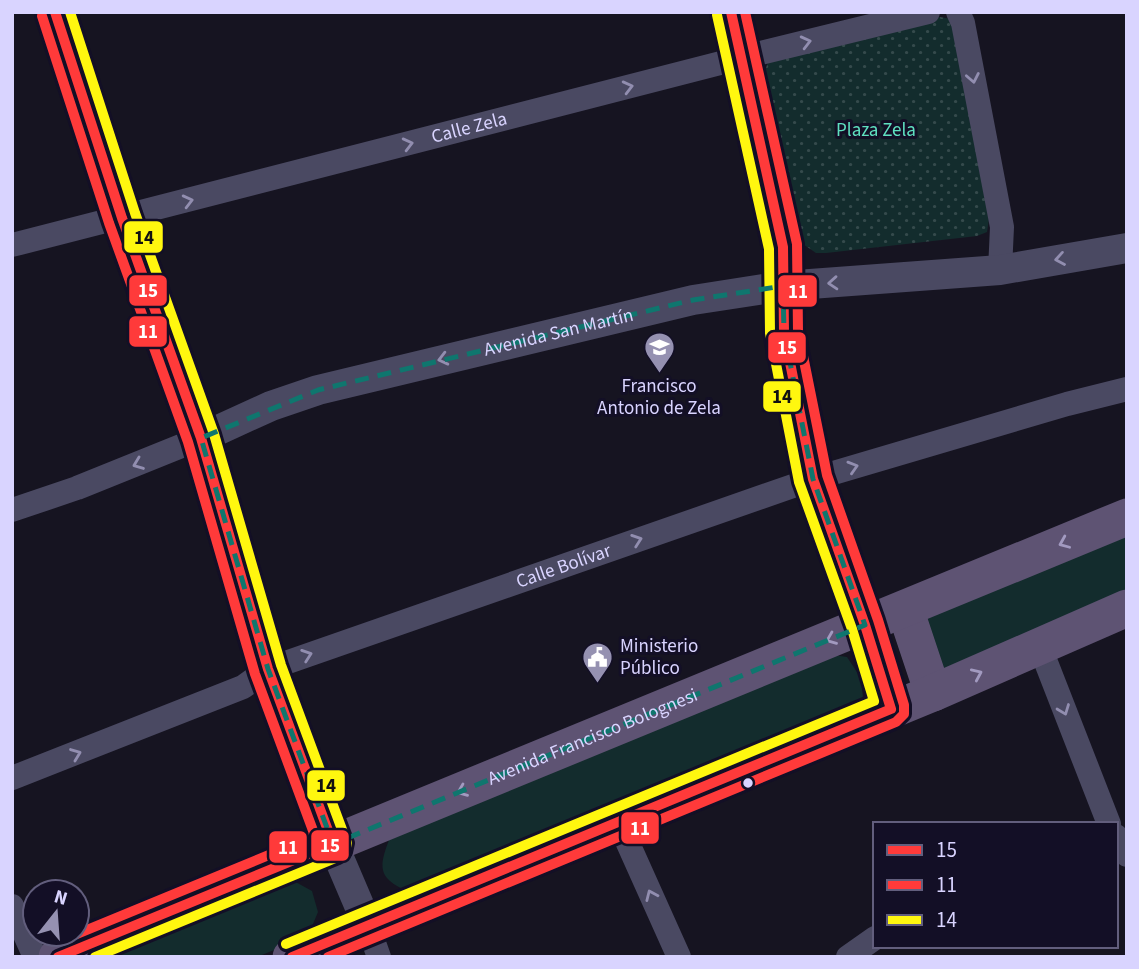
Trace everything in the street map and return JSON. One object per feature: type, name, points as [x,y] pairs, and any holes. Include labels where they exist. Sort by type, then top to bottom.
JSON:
[{"type":"main road","name":"Avenida Francisco Bolognesi","points":[[57,957],[1127,517]]},
{"type":"main road","points":[[291,957],[373,942],[618,821],[933,693],[1127,608]]},
{"type":"main road","points":[[905,609],[933,693]]},
{"type":"street","points":[[55,12],[122,218],[201,438],[268,669],[333,844],[373,942]]},
{"type":"street","points":[[731,12],[782,247],[783,332],[813,479],[865,625],[891,709]]},
{"type":"street","name":"Calle Zela","points":[[12,245],[928,12]]},
{"type":"street","points":[[958,12],[963,23],[1002,227],[1000,270]]},
{"type":"street","name":"Avenida San Martín","points":[[12,510],[77,488],[201,438],[271,406],[318,390],[680,302],[783,286],[1000,270],[1127,248]]},
{"type":"street","name":"Calle Bolívar","points":[[12,778],[243,687],[268,669],[813,479],[1067,404],[1127,389]]},
{"type":"street","points":[[1040,647],[1112,822]]},
{"type":"street","points":[[618,821],[679,957]]},
{"type":"street","points":[[1118,836],[1127,855]]},
{"type":"street","points":[[12,906],[35,957]]},
{"type":"street","points":[[848,957],[873,939]]},
{"type":"highlighted area","points":[[783,286],[784,332],[813,479],[865,625],[333,844],[268,669],[201,438],[318,390],[693,300]]},
{"type":"green space","name":"Plaza Zela","points":[[940,17],[951,19],[989,219],[987,232],[977,236],[816,253],[803,244],[765,72],[768,61],[791,51]]},
{"type":"green space","points":[[1127,529],[1127,595],[939,671],[926,613]]},
{"type":"green space","points":[[820,653],[847,657],[861,678],[863,698],[846,716],[411,893],[393,883],[384,873],[383,859],[389,840]]},
{"type":"green space","points":[[292,880],[312,891],[318,912],[308,936],[257,957],[103,957]]},
{"type":"transit line","name":"15","points":[[55,12],[122,218],[201,438],[268,669],[333,844],[58,957]]},
{"type":"transit line","name":"14","points":[[70,12],[135,213],[214,434],[281,665],[347,843],[345,852],[338,857],[95,957]]},
{"type":"transit line","name":"15","points":[[292,957],[891,709],[865,625],[813,479],[784,332],[783,247],[731,12]]},
{"type":"transit line","name":"11","points":[[328,957],[896,722],[904,714],[904,705],[878,620],[827,475],[798,331],[797,244],[745,12]]},
{"type":"transit line","name":"14","points":[[286,944],[874,701],[852,629],[799,482],[770,333],[769,249],[717,15]]},
{"type":"transit line","name":"11","points":[[42,16],[109,223],[188,442],[255,674],[315,836],[91,928]]},
{"type":"place","name":"Francisco Antonio de Zela","points":[[659,374]]},
{"type":"place","name":"Ministerio Público","points":[[597,684]]}]
